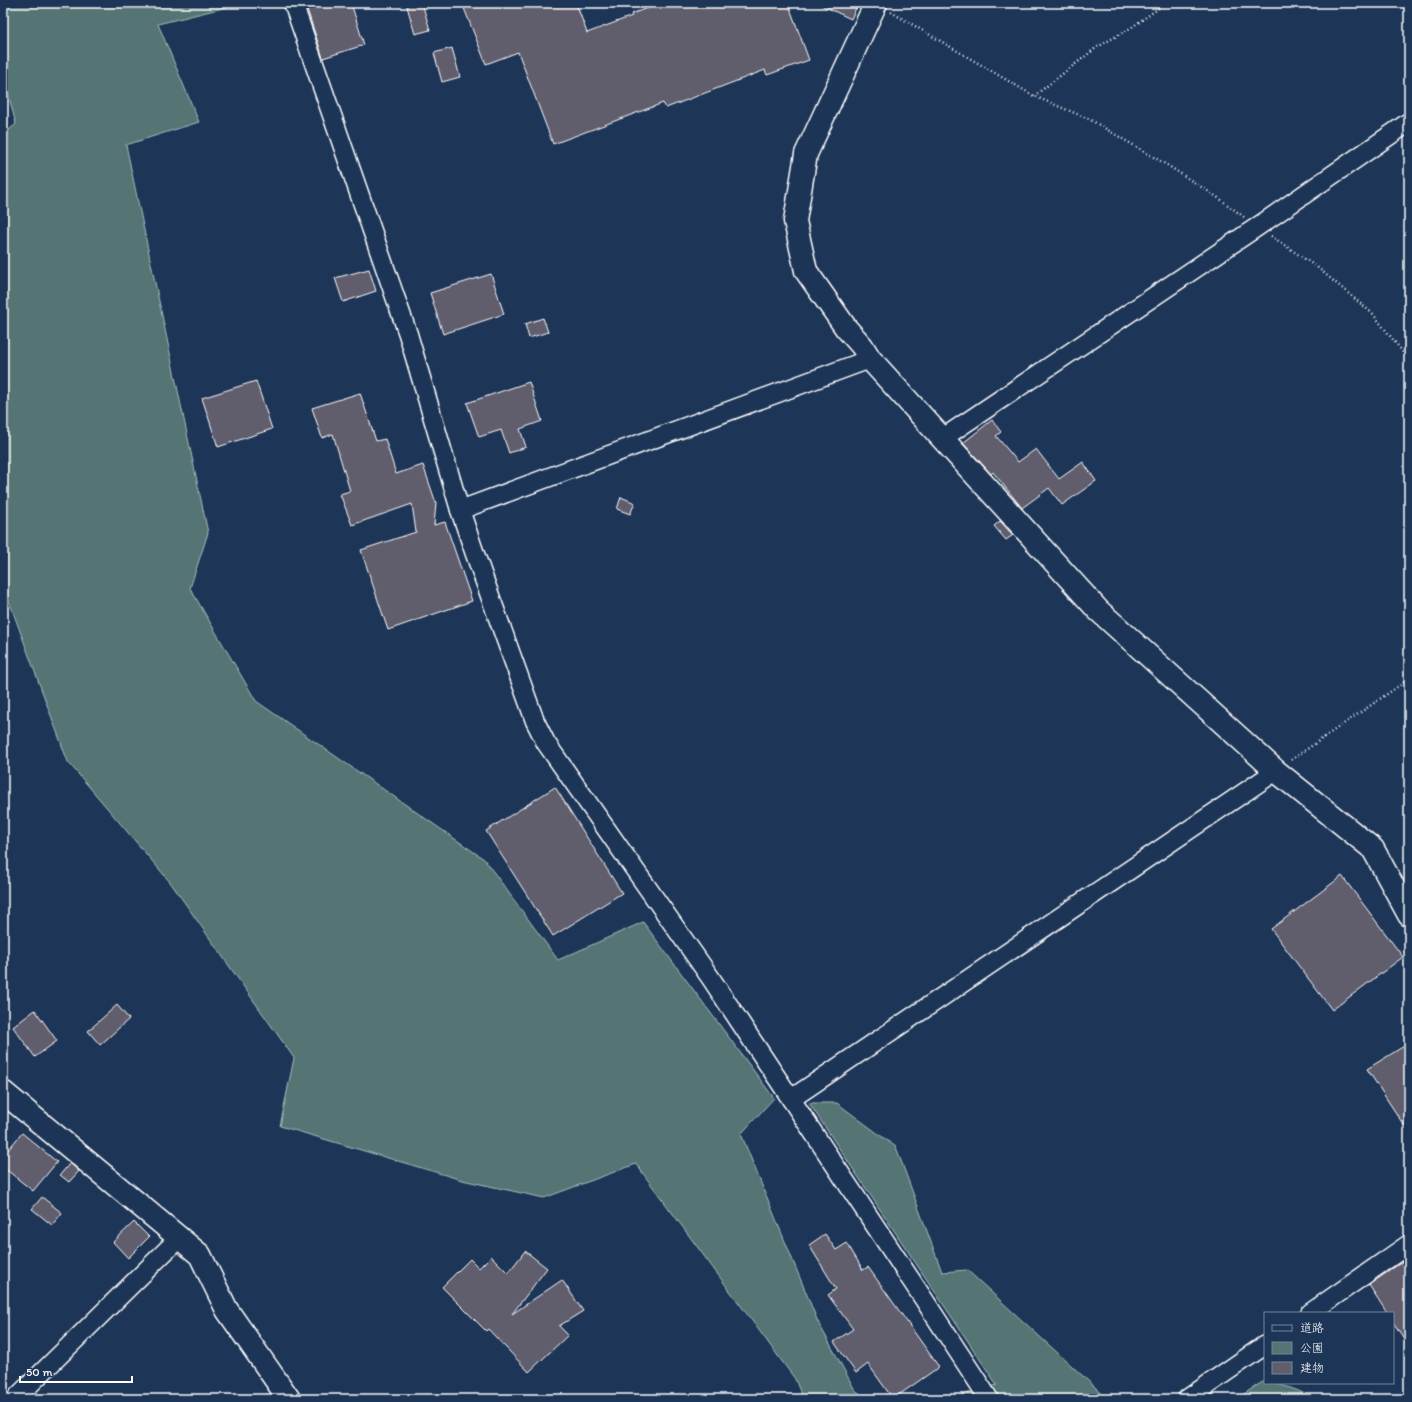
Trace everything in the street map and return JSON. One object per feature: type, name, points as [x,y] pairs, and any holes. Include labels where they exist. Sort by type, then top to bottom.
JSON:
[{"type":"street","points":[[293,3],[408,334],[460,510],[535,721],[546,743],[710,977],[989,1399]]},
{"type":"street","points":[[876,3],[806,154],[795,221],[806,271],[870,359],[1098,610],[1276,771],[1373,849],[1409,915]]},
{"type":"street","points":[[943,438],[1257,227],[1409,122]]},
{"type":"street","points":[[460,510],[870,359]]},
{"type":"street","points":[[791,1099],[1276,771]]},
{"type":"street","points":[[3,1092],[200,1255],[227,1310],[289,1399]]},
{"type":"street","points":[[16,1399],[179,1238]]},
{"type":"street","points":[[1311,1312],[1409,1244]]},
{"type":"street","points":[[1187,1399],[1264,1346]]},
{"type":"path","points":[[876,3],[1034,96],[1089,119],[1220,199],[1257,227],[1318,268],[1373,314],[1409,360]]},
{"type":"path","points":[[1034,96],[1096,48],[1132,27],[1166,3]]},
{"type":"path","points":[[1276,771],[1409,679]]},
{"type":"green space","points":[[3,3],[243,3],[158,24],[199,122],[126,145],[208,533],[190,588],[256,701],[484,859],[558,960],[643,922],[774,1098],[741,1134],[818,1322],[855,1390],[868,1399],[803,1399],[795,1379],[636,1164],[544,1198],[462,1180],[280,1126],[294,1058],[170,882],[68,762],[6,593],[3,563],[3,135],[16,124],[3,75]]},
{"type":"green space","points":[[809,1103],[837,1103],[896,1147],[942,1272],[967,1270],[1108,1399],[948,1399],[997,1385]]},
{"type":"green space","points":[[1264,1381],[1264,1384],[1278,1384],[1315,1399],[1236,1399]]},
{"type":"building","points":[[305,3],[351,3],[364,45],[323,58]]},
{"type":"building","points":[[406,3],[422,3],[430,30],[415,34]]},
{"type":"building","points":[[462,3],[576,3],[587,33],[632,16],[631,14],[662,3],[788,3],[809,60],[767,75],[765,70],[666,108],[663,103],[553,144],[518,52],[486,64]]},
{"type":"building","points":[[817,3],[850,3],[857,6],[851,19]]},
{"type":"building","points":[[452,48],[460,77],[442,82],[434,53]]},
{"type":"building","points":[[369,269],[376,291],[343,302],[335,278]]},
{"type":"building","points":[[491,274],[504,314],[443,334],[430,293]]},
{"type":"building","points":[[543,318],[548,332],[529,338],[525,324]]},
{"type":"building","points":[[256,381],[272,429],[218,447],[202,398]]},
{"type":"building","points":[[529,382],[542,421],[520,429],[526,447],[509,453],[501,430],[479,437],[467,403]]},
{"type":"building","points":[[360,393],[376,441],[385,439],[396,474],[423,465],[436,503],[434,525],[445,522],[472,601],[388,630],[361,550],[416,532],[412,504],[352,525],[340,494],[350,491],[333,434],[322,438],[312,408]]},
{"type":"building","points":[[992,420],[1001,432],[996,436],[1018,462],[1036,449],[1059,479],[1083,462],[1096,481],[1062,505],[1049,488],[1022,508],[993,472],[991,474],[963,443]]},
{"type":"building","points":[[621,497],[635,503],[630,514],[617,509]]},
{"type":"building","points":[[1000,521],[1013,535],[1006,540],[994,526]]},
{"type":"building","points":[[555,787],[622,893],[553,936],[486,831]]},
{"type":"building","points":[[1342,876],[1403,957],[1332,1010],[1271,929]]},
{"type":"building","points":[[117,1005],[129,1019],[100,1045],[88,1031]]},
{"type":"building","points":[[35,1010],[57,1041],[35,1057],[13,1027]]},
{"type":"building","points":[[1409,1043],[1409,1133],[1367,1069]]},
{"type":"building","points":[[22,1133],[57,1162],[33,1191],[3,1167],[3,1156]]},
{"type":"building","points":[[70,1163],[79,1171],[69,1182],[60,1175]]},
{"type":"building","points":[[42,1197],[62,1213],[52,1225],[32,1209]]},
{"type":"building","points":[[134,1222],[149,1237],[128,1258],[113,1242]]},
{"type":"building","points":[[825,1234],[836,1250],[847,1243],[863,1270],[868,1267],[939,1367],[893,1399],[868,1364],[856,1373],[834,1342],[853,1329],[828,1295],[836,1289],[809,1245]]},
{"type":"building","points":[[525,1251],[547,1268],[512,1314],[562,1280],[583,1311],[559,1326],[568,1335],[529,1372],[488,1329],[486,1331],[442,1287],[470,1259],[479,1268],[491,1256],[508,1273]]},
{"type":"building","points":[[1409,1257],[1409,1346],[1394,1324],[1394,1312],[1386,1312],[1369,1285]]}]
